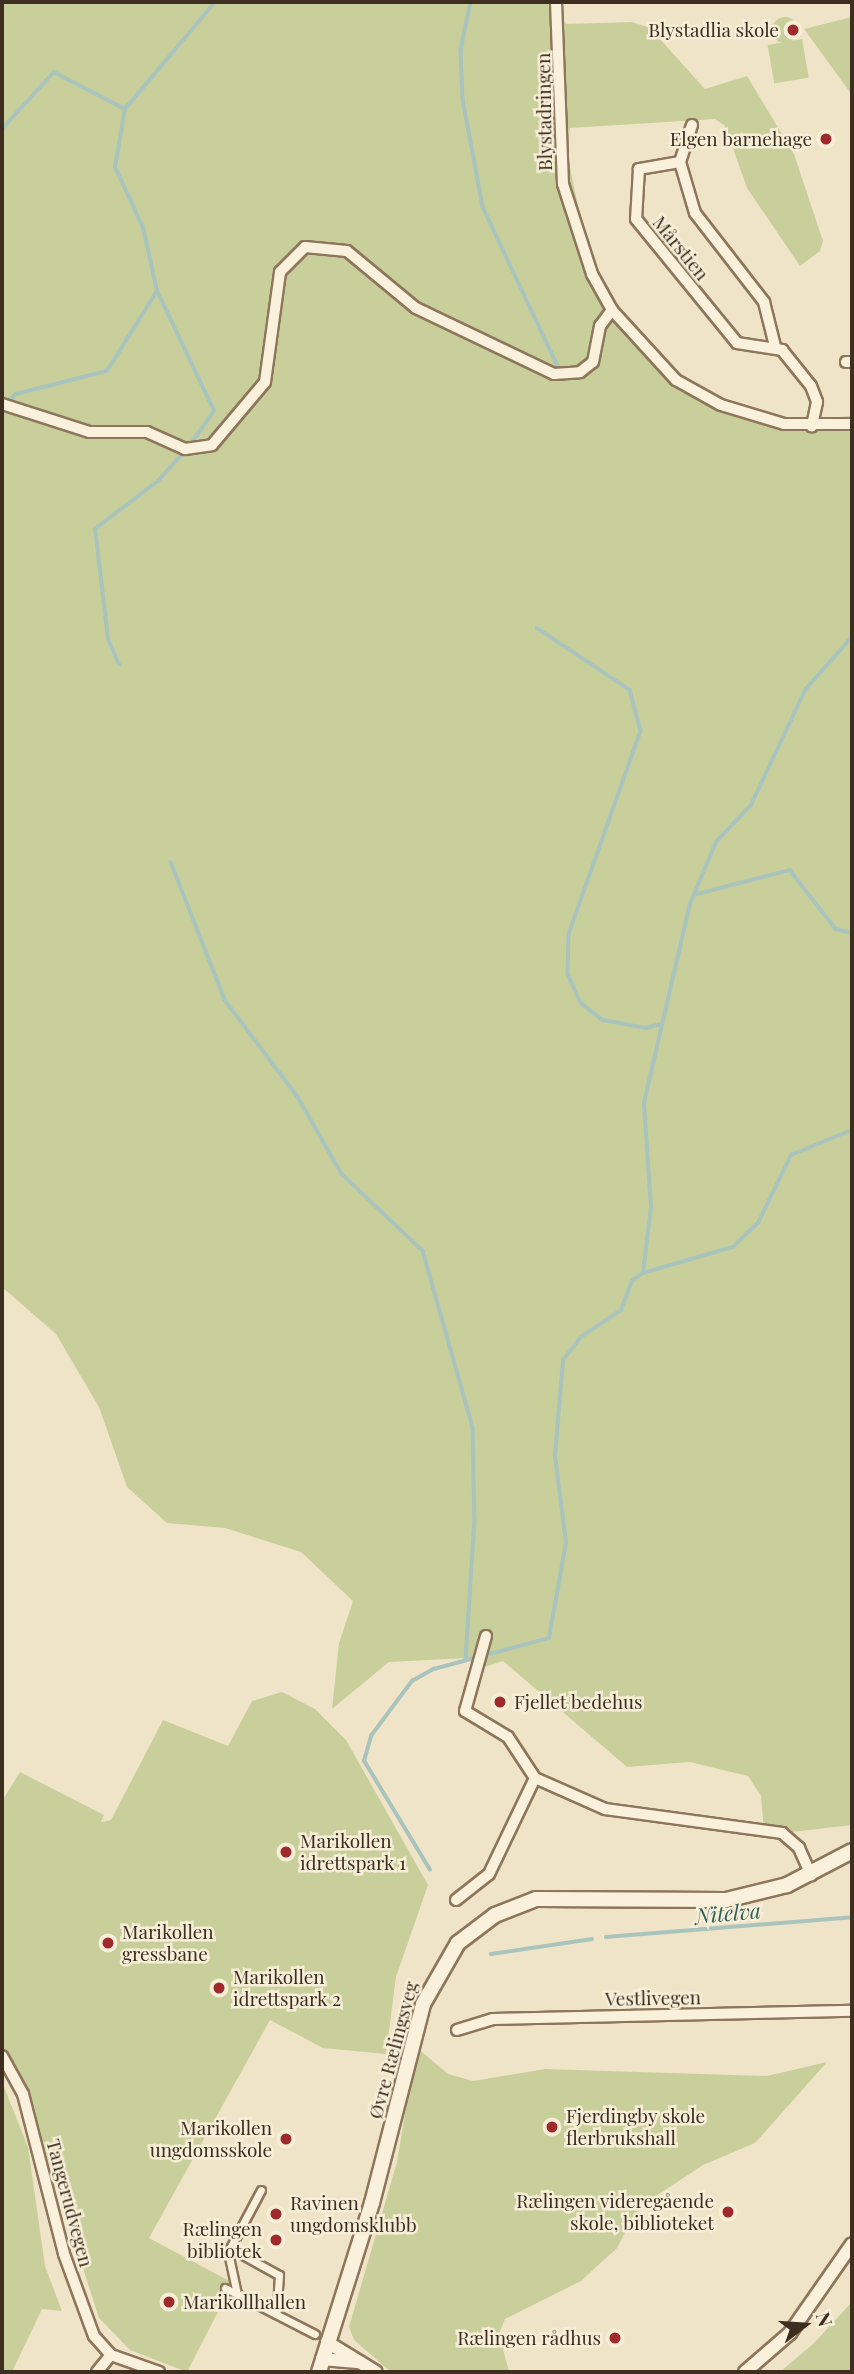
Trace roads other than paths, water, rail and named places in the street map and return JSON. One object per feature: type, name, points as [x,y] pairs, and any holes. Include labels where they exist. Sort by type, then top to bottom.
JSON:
[{"type":"main road","name":"Øvre Rælingsveg","points":[[320,2365],[321,2338],[372,2203],[423,2004],[458,1943],[495,1915],[536,1899],[574,1895],[707,1903],[766,1892],[811,1875],[852,1851]]},
{"type":"street","name":"Blystadringen","points":[[556,2],[563,184],[587,262],[612,310],[676,380],[742,413],[812,426],[852,424]]},
{"type":"street","points":[[680,162],[692,125]]},
{"type":"street","name":"Mårstien","points":[[775,346],[737,343],[636,219],[639,169],[680,162],[695,213],[764,302],[775,346],[811,386],[817,401],[812,426]]},
{"type":"street","points":[[2,404],[89,432],[147,432],[185,449],[212,445],[265,382],[280,272],[305,247],[347,251],[416,308],[554,374],[579,372],[593,362],[600,326],[612,310]]},
{"type":"street","points":[[486,1636],[465,1711],[508,1737],[535,1779],[605,1809],[782,1833],[799,1848],[811,1875]]},
{"type":"street","points":[[456,1900],[489,1874],[535,1779]]},
{"type":"street","name":"Vestlivegen","points":[[457,2030],[493,2019],[852,2011]]},
{"type":"street","name":"Tangerudvegen","points":[[2,2056],[23,2094],[84,2312],[111,2356]]},
{"type":"street","points":[[237,2294],[230,2248],[261,2190]]},
{"type":"street","points":[[745,2372],[790,2333],[852,2244]]},
{"type":"street","points":[[230,2248],[279,2275],[276,2314]]},
{"type":"street","points":[[222,2300],[226,2288],[321,2338],[376,2372]]},
{"type":"street","points":[[97,2372],[111,2356],[159,2372]]},
{"type":"street","points":[[320,2365],[360,2362]]},
{"type":"waterway","points":[[190,445],[214,411],[157,291],[143,228],[115,167],[125,109],[215,2]]},
{"type":"waterway","points":[[471,2],[461,50],[463,99],[483,207],[564,379]]},
{"type":"waterway","points":[[2,129],[54,72],[125,109]]},
{"type":"waterway","points":[[6,404],[16,394],[107,371],[157,291]]},
{"type":"waterway","points":[[119,665],[108,639],[95,529],[158,481],[185,451]]},
{"type":"waterway","points":[[537,628],[630,690],[641,731],[569,934],[568,974],[581,1003],[603,1020],[646,1028],[661,1024]]},
{"type":"waterway","points":[[430,1870],[364,1761],[371,1736],[412,1681],[434,1669],[549,1638],[566,1543],[555,1456],[563,1360],[581,1337],[621,1310],[632,1281],[643,1273],[651,1207],[644,1103],[690,904],[716,842],[751,805],[805,690],[852,637]]},
{"type":"waterway","points":[[171,862],[225,1000],[298,1097],[342,1174],[423,1251],[473,1428],[475,1520],[466,1659]]},
{"type":"waterway","points":[[697,894],[790,870],[836,929],[852,933]]},
{"type":"waterway","points":[[643,1273],[733,1247],[758,1223],[791,1155],[852,1130]]},
{"type":"waterway","name":"Nitelva","points":[[606,1937],[852,1917]]},
{"type":"waterway","name":"Nitelva","points":[[491,1954],[592,1939]]},
{"type":"place","name":"Blystadlia skole","points":[[793,30]]},
{"type":"place","name":"Elgen barnehage","points":[[826,139]]},
{"type":"place","name":"Fjellet bedehus","points":[[500,1702]]},
{"type":"place","name":"Marikollen idrettspark 1","points":[[286,1852]]},
{"type":"place","name":"Marikollen gressbane","points":[[108,1943]]},
{"type":"place","name":"Marikollen idrettspark 2","points":[[219,1988]]},
{"type":"place","name":"Fjerdingby skole flerbrukshall","points":[[552,2127]]},
{"type":"place","name":"Marikollen ungdomsskole","points":[[286,2139]]},
{"type":"place","name":"Rælingen videregående skole, biblioteket","points":[[728,2212]]},
{"type":"place","name":"Ravinen ungdomsklubb","points":[[276,2214]]},
{"type":"place","name":"Rælingen bibliotek","points":[[276,2240]]},
{"type":"place","name":"Marikollhallen","points":[[169,2302]]},
{"type":"place","name":"Rælingen rådhus","points":[[615,2338]]}]
